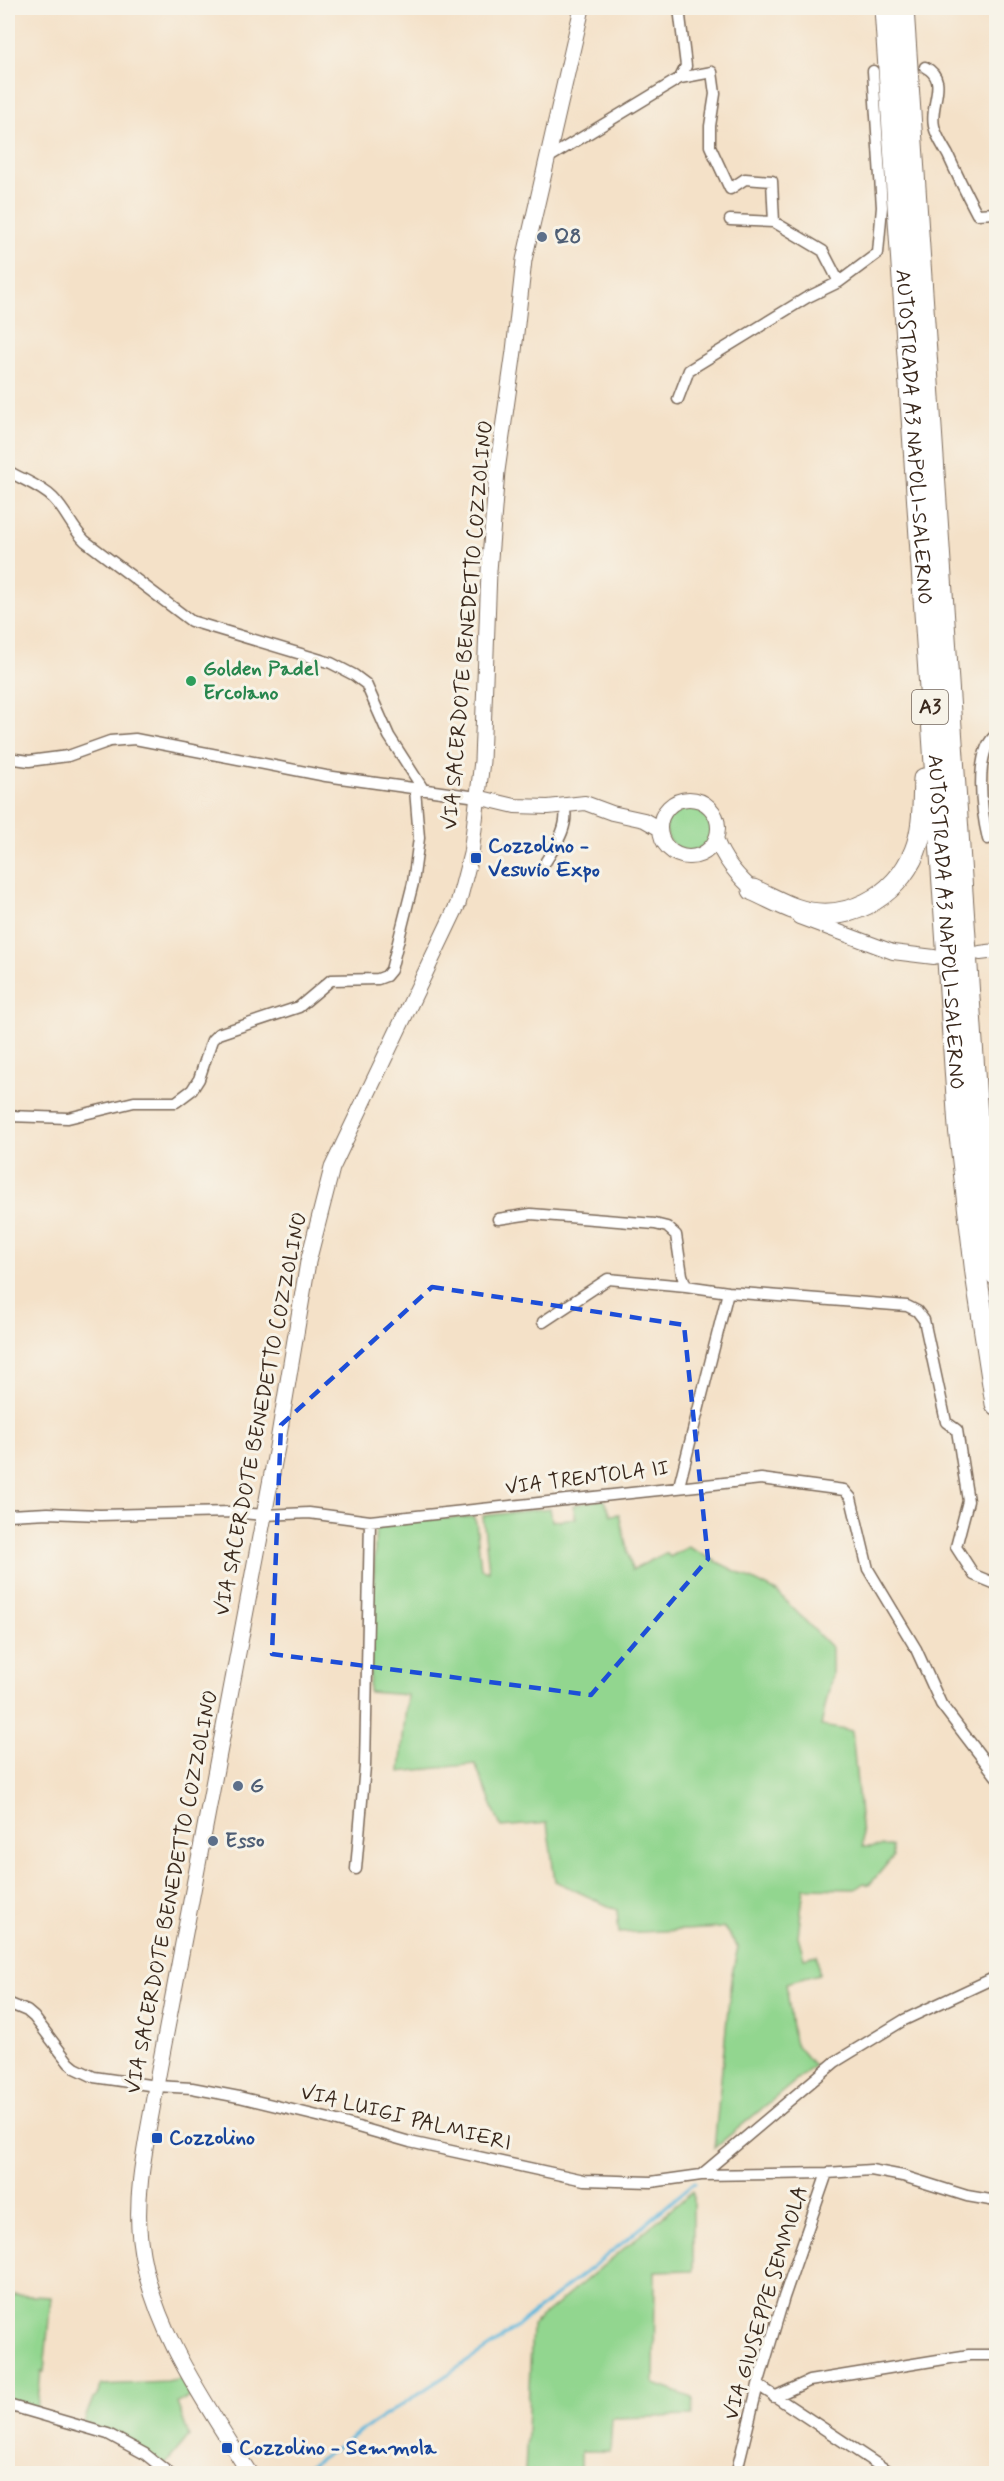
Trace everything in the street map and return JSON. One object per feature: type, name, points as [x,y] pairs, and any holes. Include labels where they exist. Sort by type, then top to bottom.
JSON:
[{"type":"highway","name":"AUTOSTRADA A3 NAPOLI-SALERNO","points":[[885,8],[959,1127],[976,1274],[996,1404]]},
{"type":"highway","name":"AUTOSTRADA A3 NAPOLI-SALERNO","points":[[903,8],[976,1105],[996,1275]]},
{"type":"highway","points":[[746,883],[796,909],[821,914],[845,912],[867,904],[886,892],[902,874],[915,850],[922,819],[924,768],[921,682],[925,635]]},
{"type":"highway","points":[[996,1157],[996,1176]]},
{"type":"main road","name":"VIA SACERDOTE BENEDETTO COZZOLINO","points":[[250,2474],[202,2397],[175,2348],[150,2287],[140,2240],[140,2186],[156,2086],[264,1515],[308,1262],[332,1168],[458,904],[471,854],[482,761],[489,571],[498,471],[524,260],[582,8]]},
{"type":"street","points":[[679,8],[686,66],[680,78]]},
{"type":"street","points":[[925,67],[934,72],[939,81],[933,118],[934,129],[977,214],[996,213]]},
{"type":"street","points":[[678,399],[689,370],[806,298],[839,282],[878,253],[882,207],[873,71]]},
{"type":"street","points":[[548,158],[680,78],[712,72],[715,94],[710,126],[710,146],[730,189],[746,179],[772,181],[774,222]]},
{"type":"street","points":[[730,220],[774,222],[823,251],[839,282]]},
{"type":"street","points":[[8,471],[40,488],[54,499],[74,530],[85,541],[191,621],[331,663],[366,684],[390,736],[419,789],[419,838],[413,883],[391,970],[386,976],[378,979],[331,980],[299,1007],[218,1034],[212,1040],[196,1085],[176,1102],[134,1102],[68,1118],[8,1116]]},
{"type":"street","points":[[996,735],[990,740],[985,750],[981,782],[988,839],[996,837]]},
{"type":"street","points":[[8,758],[29,761],[68,756],[110,741],[135,739],[326,776],[477,797],[515,806],[564,806],[585,803],[612,813],[644,820],[660,829]]},
{"type":"street","points":[[690,799],[701,802],[710,808],[716,817],[718,828],[716,838],[710,848],[701,854],[690,857],[679,855],[669,849],[663,840],[660,829],[663,814],[670,806],[680,801],[690,799]]},
{"type":"street","points":[[546,861],[564,826],[564,806]]},
{"type":"street","points":[[644,820],[663,814]]},
{"type":"street","points":[[716,838],[719,848],[746,883]]},
{"type":"street","points":[[701,854],[716,861],[773,906],[893,952],[934,957]]},
{"type":"street","points":[[980,953],[996,951]]},
{"type":"street","points":[[498,1219],[531,1214],[655,1224],[667,1227],[676,1235],[681,1275],[686,1286]]},
{"type":"street","points":[[543,1322],[608,1279],[728,1292],[907,1306],[917,1311],[924,1320],[946,1422],[957,1430],[968,1501],[956,1547],[974,1575],[996,1584]]},
{"type":"street","points":[[679,1486],[728,1292]]},
{"type":"street","name":"VIA TRENTOLA II","points":[[8,1515],[309,1513],[370,1521],[761,1479],[844,1491],[851,1498],[868,1569],[916,1649],[940,1704],[996,1776]]},
{"type":"street","points":[[356,1869],[365,1766],[370,1521]]},
{"type":"street","points":[[701,2175],[835,2062],[904,2020],[996,1977]]},
{"type":"street","name":"VIA LUIGI PALMIERI","points":[[8,2003],[27,2011],[34,2017],[52,2044],[75,2068],[94,2076],[156,2086],[192,2088],[239,2097],[330,2119],[410,2142],[584,2180],[651,2182],[701,2175],[827,2173]]},
{"type":"street","name":"VIA GIUSEPPE SEMMOLA","points":[[736,2474],[758,2385],[784,2297],[827,2173],[871,2170],[903,2176],[967,2196],[996,2201]]},
{"type":"street","points":[[774,2397],[809,2381],[969,2355],[996,2355]]},
{"type":"street","points":[[758,2385],[892,2474]]},
{"type":"street","points":[[8,2405],[108,2434],[145,2454],[170,2474]]},
{"type":"highlighted area","points":[[432,1287],[684,1325],[708,1559],[591,1695],[272,1654],[281,1425]]},
{"type":"green space","points":[[689,805],[705,812],[712,828],[705,844],[689,851],[673,844],[666,828],[673,812]]},
{"type":"green space","points":[[604,1499],[611,1515],[619,1514],[632,1570],[666,1553],[670,1557],[688,1547],[777,1592],[832,1648],[832,1675],[821,1726],[852,1731],[863,1847],[891,1846],[893,1857],[869,1885],[864,1883],[855,1889],[804,1888],[798,1936],[804,1958],[817,1955],[819,1974],[786,1983],[794,2042],[814,2066],[714,2148],[731,1979],[738,1947],[724,1928],[619,1933],[617,1910],[555,1881],[547,1823],[501,1827],[475,1764],[400,1772],[407,1695],[369,1692],[376,1521],[473,1517],[476,1522],[481,1569],[489,1571],[483,1516],[550,1508],[552,1521],[576,1518],[573,1505]]},
{"type":"green space","points":[[693,2191],[693,2270],[655,2271],[654,2384],[693,2398],[692,2416],[612,2418],[610,2451],[581,2451],[581,2473],[525,2473],[532,2325]]},
{"type":"green space","points":[[14,2295],[51,2297],[44,2372],[41,2372],[37,2409],[8,2398],[8,2304]]},
{"type":"green space","points":[[181,2379],[191,2396],[177,2403],[189,2436],[165,2465],[84,2422],[93,2398],[99,2394],[101,2385],[167,2382]]},
{"type":"waterway","points":[[296,2474],[497,2342],[630,2237],[695,2182]]},
{"type":"place","name":"Q8","points":[[542,237]]},
{"type":"place","name":"Golden Padel Ercolano","points":[[191,681]]},
{"type":"place","name":"Cozzolino - Vesuvio Expo","points":[[476,858]]},
{"type":"place","name":"G","points":[[238,1786]]},
{"type":"place","name":"Esso","points":[[213,1841]]},
{"type":"place","name":"Cozzolino","points":[[157,2138]]},
{"type":"place","name":"Cozzolino - Semmola","points":[[227,2448]]}]
